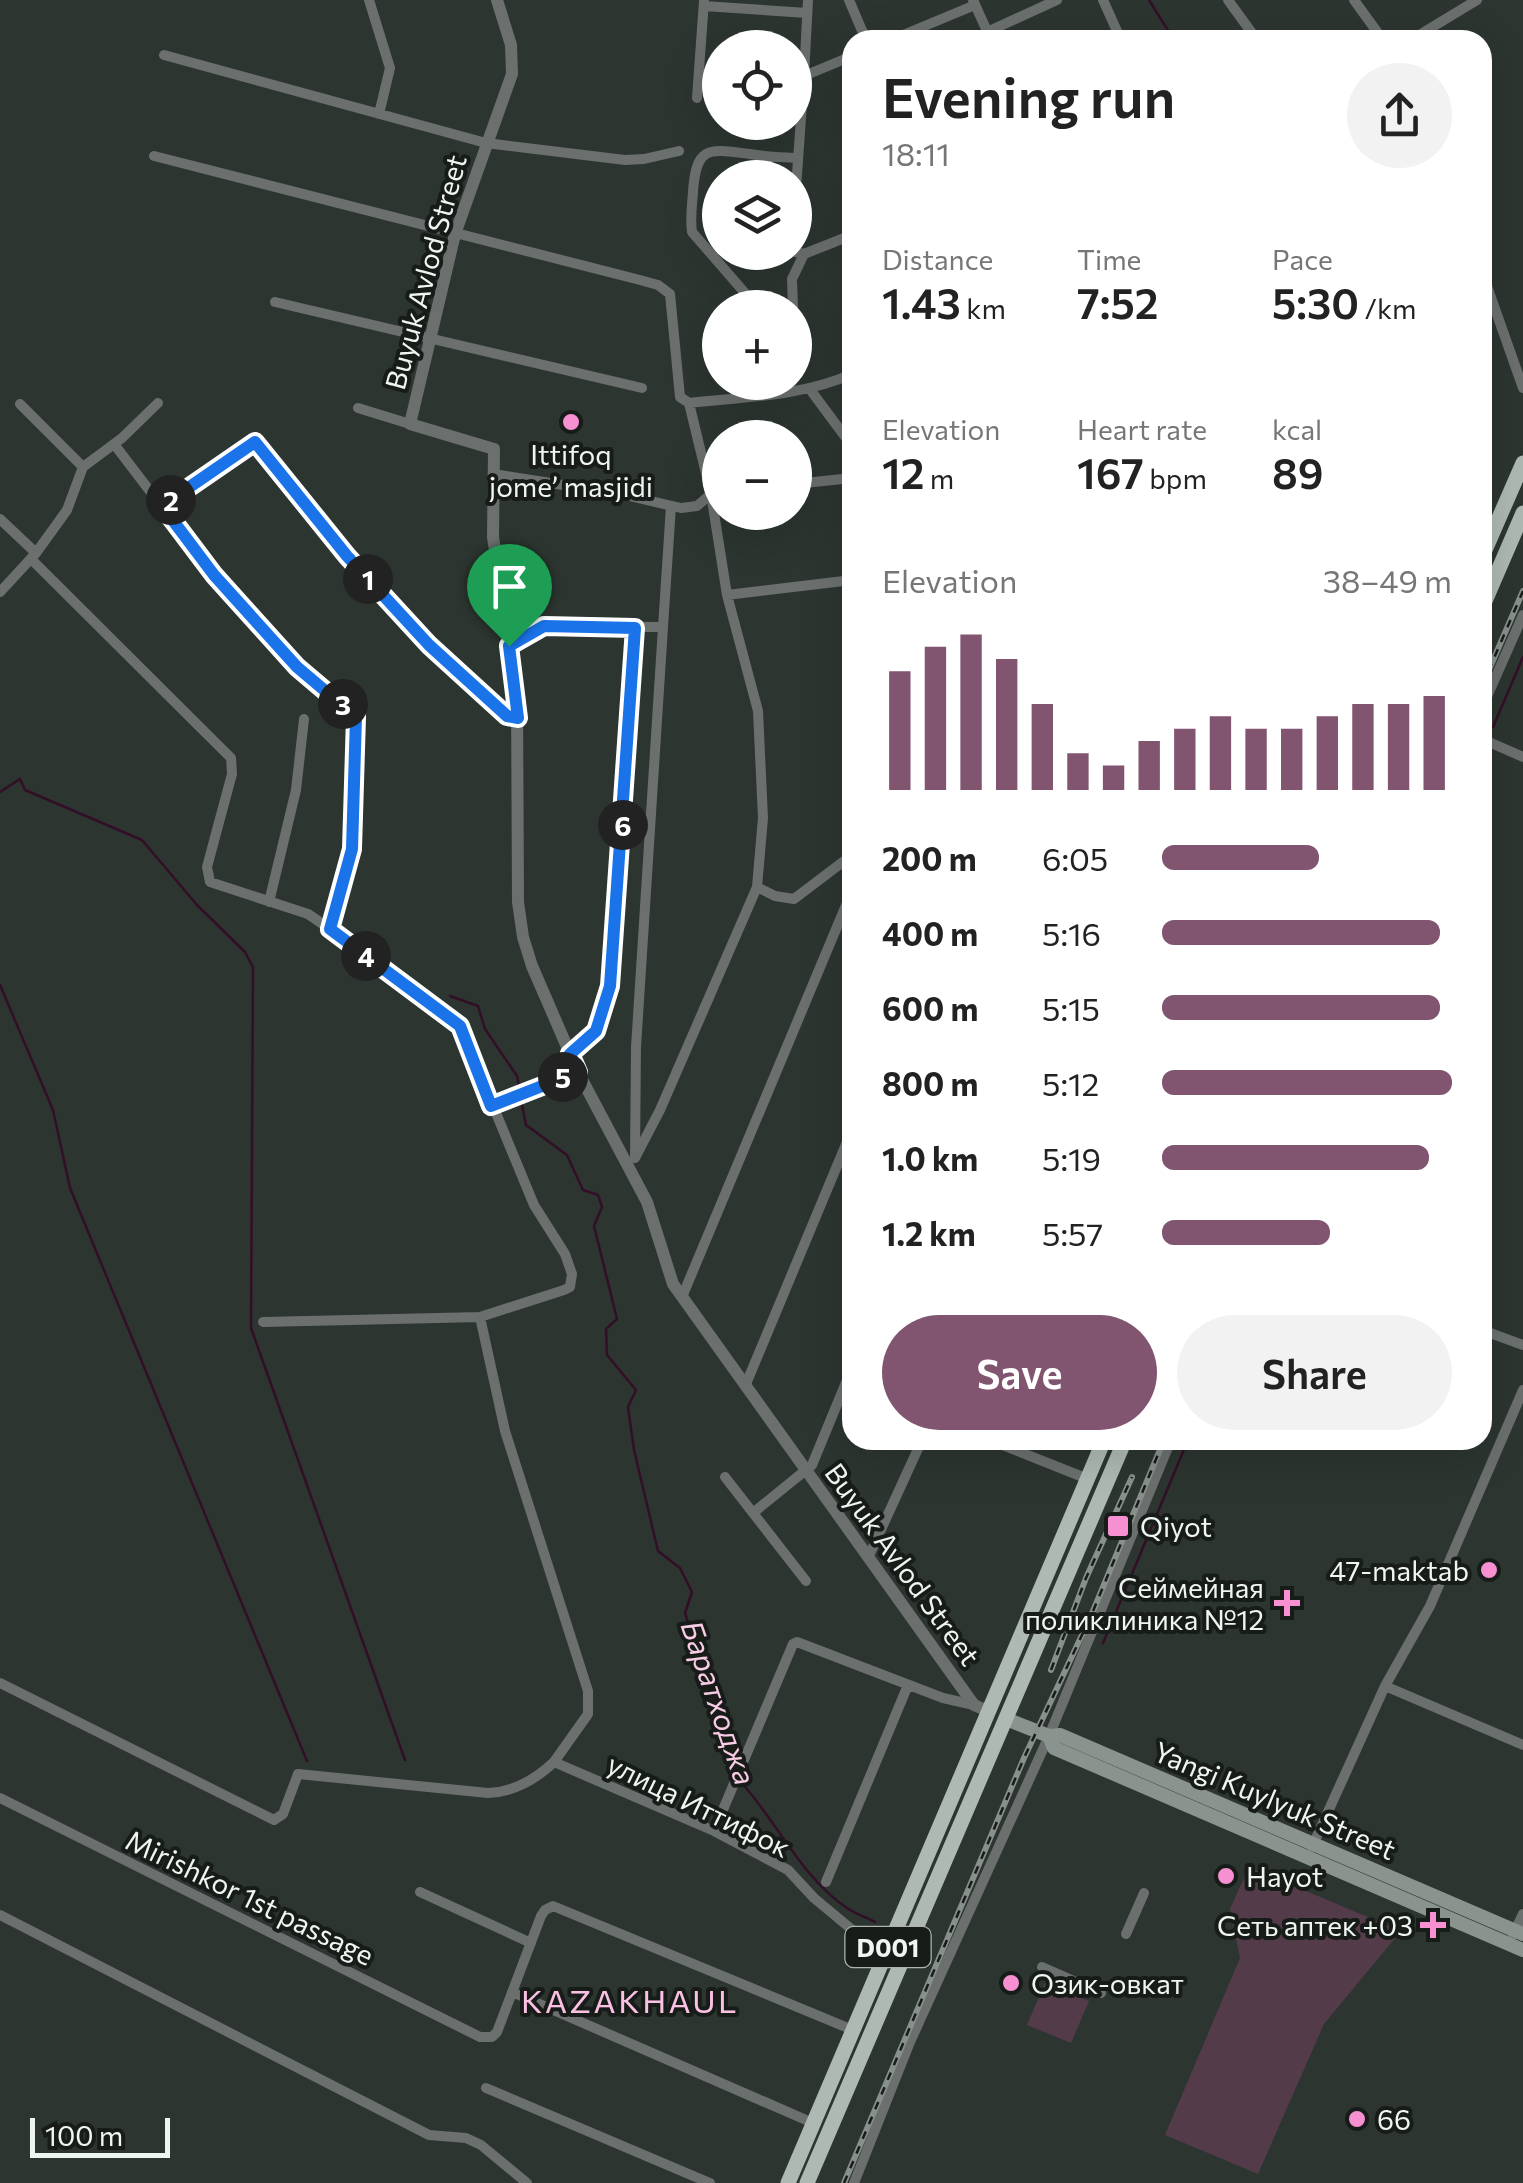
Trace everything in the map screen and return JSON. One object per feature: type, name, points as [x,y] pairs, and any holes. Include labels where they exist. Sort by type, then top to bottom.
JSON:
[{"type":"highway","points":[[1492,535],[1523,463]]},
{"type":"highway","points":[[1492,585],[1522,515],[1503,510]]},
{"type":"highway","name":"D001","points":[[788,2183],[887,1950],[981,1708],[1100,1450]]},
{"type":"highway","name":"D001","points":[[807,2183],[1121,1450]]},
{"type":"highway","points":[[981,1708],[1006,1719]]},
{"type":"main road","name":"Yangi Kuylyuk Street","points":[[1006,1719],[1049,1736],[1060,1734],[1311,1851],[1517,1940]]},
{"type":"street","points":[[369,0],[390,68],[380,114]]},
{"type":"street","name":"Buyuk Avlod Street","points":[[497,0],[511,45],[513,66],[455,234],[410,424],[494,449],[493,538],[518,718],[520,920],[532,966],[578,1072],[634,1165],[673,1284],[868,1558],[981,1708]]},
{"type":"street","points":[[807,30],[808,0]]},
{"type":"street","points":[[849,0],[862,30]]},
{"type":"street","points":[[1000,30],[1057,0]]},
{"type":"street","points":[[1104,0],[1117,30]]},
{"type":"street","points":[[1228,0],[1250,30]]},
{"type":"street","points":[[1354,0],[1376,30]]},
{"type":"street","points":[[1428,30],[1477,0]]},
{"type":"street","points":[[913,30],[974,2],[986,30]]},
{"type":"street","points":[[697,98],[704,3],[808,13]]},
{"type":"street","points":[[164,55],[486,142],[625,160],[678,151]]},
{"type":"street","points":[[812,73],[842,60]]},
{"type":"street","points":[[742,290],[692,232],[694,176],[699,160],[720,148],[798,158],[799,140]]},
{"type":"street","points":[[154,156],[658,285],[670,294],[680,396],[689,404],[702,447]]},
{"type":"street","points":[[812,249],[842,238]]},
{"type":"street","points":[[1492,300],[1523,388]]},
{"type":"street","points":[[274,302],[642,388]]},
{"type":"street","points":[[812,387],[842,377]]},
{"type":"street","points":[[812,392],[842,433]]},
{"type":"street","points":[[689,404],[719,400]]},
{"type":"street","points":[[20,404],[83,467]]},
{"type":"street","points":[[0,592],[34,556],[67,510],[83,467],[158,404]]},
{"type":"street","points":[[358,408],[410,424]]},
{"type":"street","points":[[162,506],[255,442],[347,556],[429,645],[496,708],[518,718]]},
{"type":"street","points":[[114,444],[214,575],[297,667],[356,717],[352,849],[330,929]]},
{"type":"street","points":[[493,474],[671,506],[702,503]]},
{"type":"street","points":[[812,482],[842,479]]},
{"type":"street","points":[[634,1165],[636,1047],[671,506]]},
{"type":"street","points":[[0,519],[34,556],[52,583],[231,758],[232,774],[207,874],[215,885],[308,914],[460,1026],[534,1205],[565,1254],[572,1280],[564,1290],[480,1317],[263,1322]]},
{"type":"street","points":[[634,1165],[756,887],[763,818],[758,711],[726,596],[720,530]]},
{"type":"street","points":[[726,596],[842,581]]},
{"type":"street","points":[[1492,686],[1523,616]]},
{"type":"street","points":[[509,646],[544,626],[663,628]]},
{"type":"street","points":[[570,1054],[596,1031],[610,986],[635,628]]},
{"type":"street","points":[[268,902],[296,790],[304,719]]},
{"type":"street","points":[[1492,744],[1523,758]]},
{"type":"street","points":[[756,887],[794,899],[842,864]]},
{"type":"street","points":[[835,871],[842,880]]},
{"type":"street","points":[[682,1296],[842,916]]},
{"type":"street","points":[[491,1106],[578,1072]]},
{"type":"street","points":[[746,1384],[842,1154]]},
{"type":"street","points":[[0,1684],[274,1820],[283,1814],[298,1774],[488,1794],[507,1792],[540,1774],[554,1762],[588,1714],[588,1691],[506,1431],[480,1317]]},
{"type":"street","points":[[1492,1333],[1523,1344]]},
{"type":"street","points":[[1311,1851],[1385,1686],[1430,1606],[1523,1390]]},
{"type":"street","points":[[752,1513],[812,1465],[842,1392]]},
{"type":"street","points":[[868,1558],[917,1450]]},
{"type":"street","points":[[1015,1450],[1088,1479]]},
{"type":"street","points":[[854,2183],[910,2042],[1049,1736],[1168,1450]]},
{"type":"street","points":[[725,1477],[806,1581]]},
{"type":"street","points":[[714,1831],[791,1648],[797,1642],[981,1708]]},
{"type":"street","points":[[826,1882],[908,1685]]},
{"type":"street","points":[[1385,1686],[1523,1745]]},
{"type":"street","name":"улица Иттифок","points":[[554,1762],[714,1831],[788,1870],[814,1898],[862,1938],[887,1950]]},
{"type":"street","name":"Mirishkor 1st passage","points":[[0,1798],[480,2037],[492,2037],[496,2032],[512,1992]]},
{"type":"street","points":[[420,1892],[531,1943]]},
{"type":"street","points":[[1126,1934],[1144,1894]]},
{"type":"street","points":[[814,2123],[512,1992],[531,1943],[548,1906],[558,1907],[853,2030]]},
{"type":"street","points":[[0,1914],[429,2135],[466,2138],[481,2145],[527,2183]]},
{"type":"street","points":[[1517,1940],[1523,1914]]},
{"type":"street","points":[[1042,1967],[1101,1993]]},
{"type":"street","points":[[486,2088],[710,2183]]},
{"type":"shaded area","points":[[1249,1867],[1401,1931],[1324,2024],[1258,2174],[1165,2135],[1240,1958],[1230,1909]]},
{"type":"shaded area","points":[[1045,1983],[1089,2001],[1071,2043],[1027,2025]]},
{"type":"waterway","points":[[1149,0],[1168,30]]},
{"type":"waterway","name":"Баратходжа","points":[[1493,727],[1523,657]]},
{"type":"waterway","points":[[0,792],[20,779],[25,790],[142,840],[197,905],[245,952],[253,967],[251,1328],[405,1760]]},
{"type":"waterway","points":[[0,985],[53,1110],[70,1188],[307,1761]]},
{"type":"waterway","name":"Баратходжа","points":[[450,996],[478,1006],[485,1029],[517,1076],[520,1092]]},
{"type":"waterway","name":"Баратходжа","points":[[521,1100],[526,1125],[567,1155],[583,1190],[598,1195],[602,1207],[594,1226],[617,1319],[606,1329],[607,1355],[636,1390],[628,1407],[658,1551],[680,1568],[692,1592],[685,1613],[736,1768]]},
{"type":"waterway","name":"Баратходжа","points":[[1103,1643],[1184,1450]]},
{"type":"waterway","name":"Баратходжа","points":[[740,1781],[830,1895],[875,1922]]},
{"type":"railway","points":[[1492,663],[1523,591]]},
{"type":"railway","points":[[844,2183],[1160,1450]]},
{"type":"railway","points":[[1051,1670],[1086,1578],[1132,1477]]},
{"type":"place","name":"Ittifoq jome’ masjidi","points":[[571,422]]},
{"type":"place","name":"Qiyot","points":[[1118,1526]]},
{"type":"place","name":"47-maktab","points":[[1489,1570]]},
{"type":"place","name":"Сеймейная поликлиника №12","points":[[1287,1603]]},
{"type":"place","name":"Hayot","points":[[1226,1876]]},
{"type":"place","name":"Сеть аптек +03","points":[[1433,1925]]},
{"type":"place","name":"Озик-овкат","points":[[1011,1983]]},
{"type":"place","name":"66","points":[[1357,2119]]},
{"type":"district","name":"KAZAKHAUL","points":[[630,2000]]},
{"type":"route","points":[[255,442],[347,556],[429,645],[496,708],[518,718],[509,646],[544,626],[635,628],[624,817],[607,1003],[596,1031],[570,1054],[578,1072],[491,1106],[460,1026],[330,929],[352,849],[356,717],[297,667],[214,575],[162,506],[255,442]]}]
